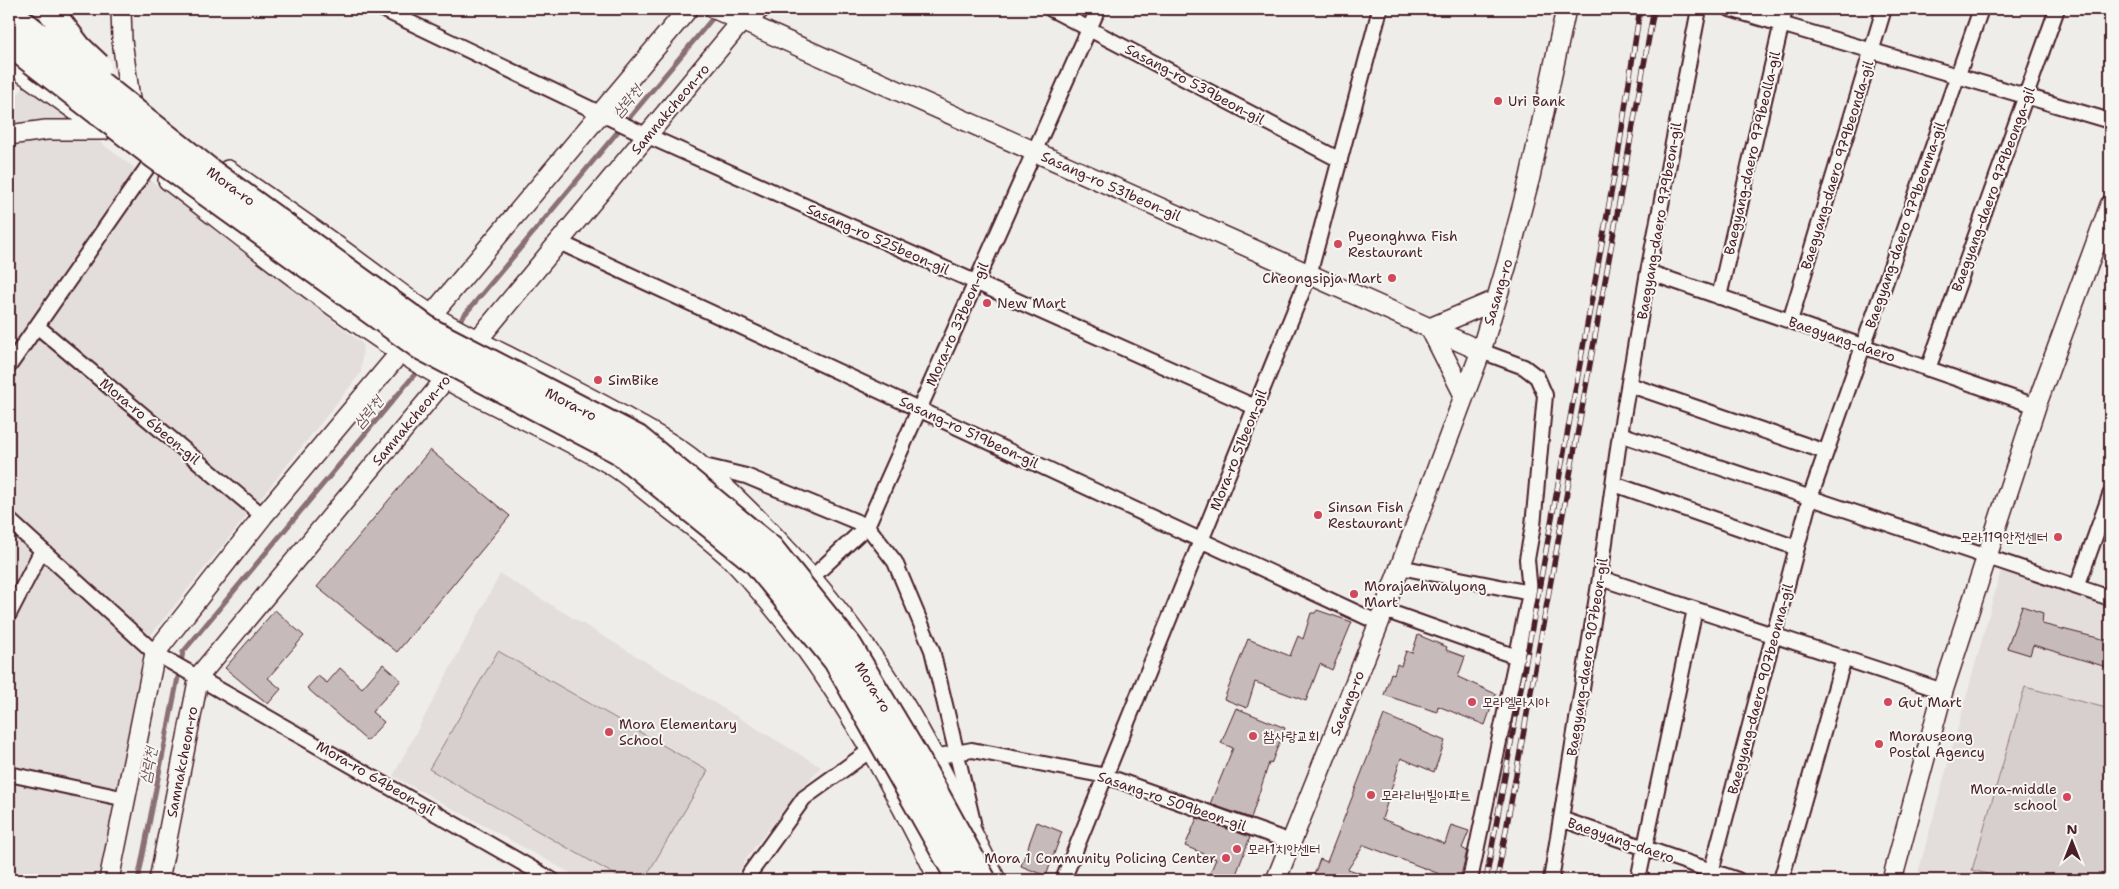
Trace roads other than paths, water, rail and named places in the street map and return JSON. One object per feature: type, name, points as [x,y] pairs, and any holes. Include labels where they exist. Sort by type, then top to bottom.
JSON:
[{"type":"highway","points":[[49,9],[79,48],[212,174]]},
{"type":"highway","name":"Mora-ro","points":[[9,12],[212,174],[430,331],[637,438],[770,549],[849,646],[918,761],[983,880]]},
{"type":"highway","name":"Mora-ro","points":[[12,47],[155,156],[421,347],[619,451],[756,562],[836,660],[960,880]]},
{"type":"main road","points":[[53,9],[12,47],[22,73],[149,165],[289,272],[407,356],[439,375],[560,436],[612,465],[709,539],[731,559],[775,609],[807,650],[872,749],[939,880]]},
{"type":"main road","points":[[121,9],[122,40],[130,99]]},
{"type":"main road","points":[[109,880],[126,799],[163,657],[263,516],[407,356],[607,117],[688,9]]},
{"type":"main road","name":"Samnakcheon-ro","points":[[159,880],[195,674],[471,337],[559,242],[642,134],[728,15],[760,9]]},
{"type":"main road","name":"Sasang-ro","points":[[1276,880],[1382,616],[1481,351],[1530,177],[1566,9]]},
{"type":"main road","name":"Sasang-ro 531beon-gil","points":[[728,15],[1481,351]]},
{"type":"main road","name":"Mora-ro","points":[[12,47],[48,40],[101,76],[130,99],[438,319],[584,393],[653,433],[700,465],[745,507],[812,578],[835,606],[901,700],[934,757],[996,880]]},
{"type":"main road","points":[[102,130],[96,118],[96,103],[102,97],[118,94],[130,99]]},
{"type":"main road","points":[[9,135],[46,130],[102,130]]},
{"type":"main road","points":[[1892,880],[1943,691],[1986,557],[2036,406],[2110,205]]},
{"type":"main road","points":[[1464,395],[1430,328],[1496,300]]},
{"type":"street","name":"Sasang-ro 525beon-gil","points":[[382,9],[642,134],[1255,408]]},
{"type":"street","name":"Sasang-ro 539beon-gil","points":[[1050,9],[1340,160]]},
{"type":"street","name":"Mora-ro 37beon-gil","points":[[775,609],[812,578],[867,526],[1098,9]]},
{"type":"street","name":"Mora-ro 51beon-gil","points":[[1063,880],[1309,275],[1380,9]]},
{"type":"street","points":[[1730,9],[2110,121]]},
{"type":"street","name":"Baegyang-daero 979beolla-gil","points":[[1719,297],[1785,9]]},
{"type":"street","name":"Baegyang-daero 979beonda-gil","points":[[1790,321],[1884,9]]},
{"type":"street","name":"Baegyang-daero 979beonna-gil","points":[[1810,498],[1981,9]]},
{"type":"street","name":"Baegyang-daero 979beonga-gil","points":[[1928,369],[2057,9]]},
{"type":"street","name":"Baegyang-daero 979beon-gil","points":[[1620,434],[1630,385],[1648,272],[1698,10]]},
{"type":"street","points":[[9,366],[149,165]]},
{"type":"street","name":"Sasang-ro 519beon-gil","points":[[559,242],[1201,540],[1382,616]]},
{"type":"street","name":"Baegyang-daero","points":[[1648,272],[2036,406]]},
{"type":"street","name":"Mora-ro 6beon-gil","points":[[37,326],[263,516]]},
{"type":"street","points":[[1470,880],[1530,593],[1527,559],[1533,526],[1545,395],[1537,377],[1524,367],[1481,351]]},
{"type":"street","points":[[1630,385],[1826,452]]},
{"type":"street","points":[[1620,434],[2110,598]]},
{"type":"street","name":"Baegyang-daero 907beon-gil","points":[[1551,880],[1600,578],[1620,434]]},
{"type":"street","points":[[700,465],[746,476],[867,526],[895,562],[932,650],[958,752],[978,845]]},
{"type":"street","points":[[1614,484],[1797,548]]},
{"type":"street","points":[[2076,587],[2110,496]]},
{"type":"street","name":"Baegyang-daero 907beonna-gil","points":[[1711,876],[1810,498]]},
{"type":"street","name":"Mora-ro 64beon-gil","points":[[9,520],[163,657],[552,880]]},
{"type":"street","points":[[9,614],[42,550]]},
{"type":"street","points":[[1400,567],[1530,593]]},
{"type":"street","points":[[1600,578],[1943,691]]},
{"type":"street","points":[[1638,880],[1696,609]]},
{"type":"street","points":[[1382,616],[1517,657]]},
{"type":"street","points":[[1781,880],[1844,658]]},
{"type":"street","points":[[747,880],[750,873],[804,798],[872,749]]},
{"type":"street","name":"Sasang-ro 509beon-gil","points":[[934,757],[972,750],[1106,776],[1291,842]]},
{"type":"street","points":[[9,774],[126,799]]},
{"type":"street","name":"Baegyang-daero","points":[[1561,820],[1645,848],[1711,876],[1738,880]]},
{"type":"waterway","name":"삼락천","points":[[456,325],[717,13]]},
{"type":"waterway","name":"삼락천","points":[[138,880],[183,652],[420,368]]},
{"type":"railway","points":[[1486,880],[1618,155],[1640,9]]},
{"type":"railway","points":[[1497,880],[1654,9]]},
{"type":"place","name":"Uri Bank","points":[[1498,101]]},
{"type":"place","name":"Pyeonghwa Fish Restaurant","points":[[1338,244]]},
{"type":"place","name":"Cheongsipja Mart","points":[[1392,278]]},
{"type":"place","name":"New Mart","points":[[987,303]]},
{"type":"place","name":"SimBike","points":[[598,380]]},
{"type":"place","name":"Sinsan Fish Restaurant","points":[[1318,515]]},
{"type":"place","name":"모라119안전센터","points":[[2058,537]]},
{"type":"place","name":"Morajaehwalyong Mart","points":[[1354,594]]},
{"type":"place","name":"모라엘라시아","points":[[1472,702]]},
{"type":"place","name":"Gut Mart","points":[[1888,702]]},
{"type":"place","name":"Mora Elementary School","points":[[609,732]]},
{"type":"place","name":"참사랑교회","points":[[1253,736]]},
{"type":"place","name":"Morauseong Postal Agency","points":[[1879,744]]},
{"type":"place","name":"모라리버빌아파트","points":[[1371,795]]},
{"type":"place","name":"Mora-middle school","points":[[2067,797]]},
{"type":"place","name":"모라1치안센터","points":[[1237,849]]},
{"type":"place","name":"Mora 1 Community Policing Center","points":[[1226,858]]}]
